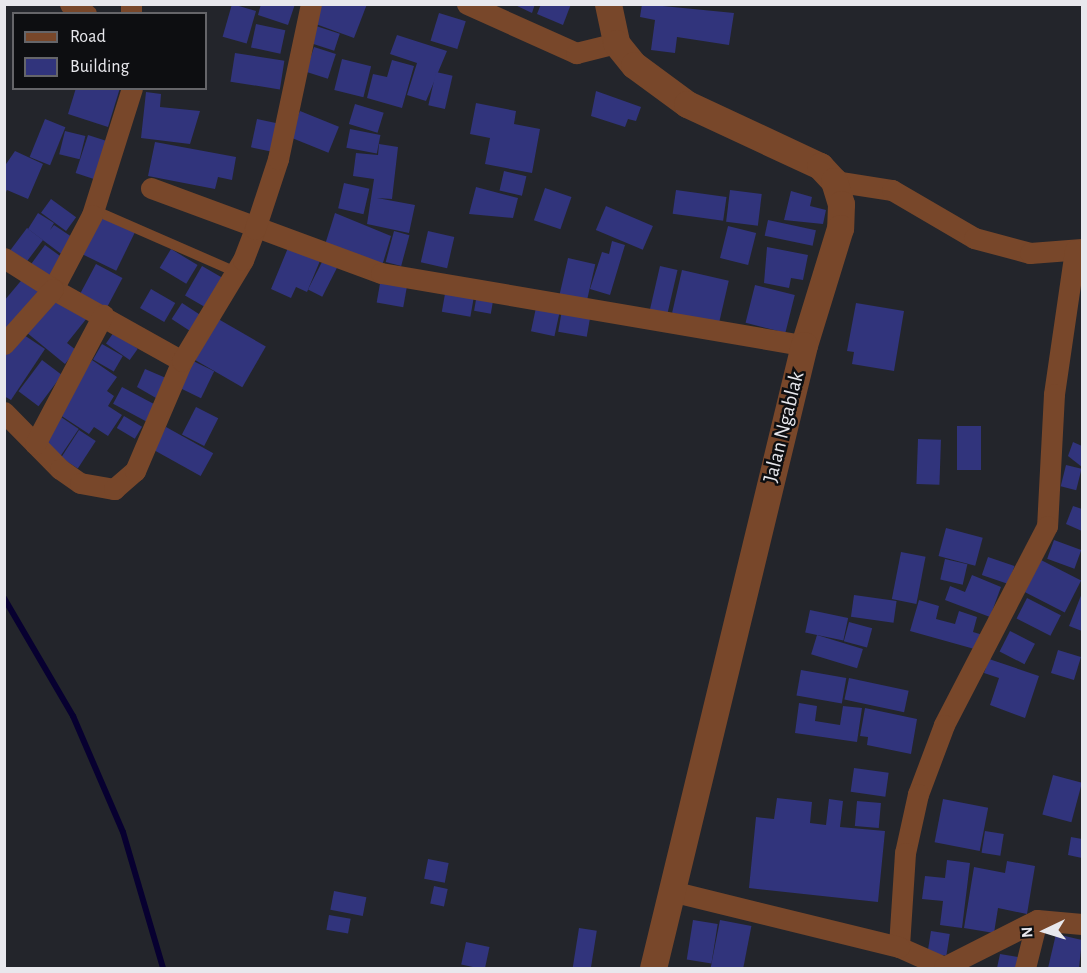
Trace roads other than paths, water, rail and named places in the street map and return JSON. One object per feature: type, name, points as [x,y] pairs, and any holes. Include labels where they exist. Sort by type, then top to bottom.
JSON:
[{"type":"street","points":[[70,4],[83,12]]},
{"type":"street","points":[[4,412],[34,444],[80,483],[114,489],[135,471],[182,361],[236,272],[255,229],[278,159],[311,4]]},
{"type":"street","points":[[467,4],[576,53],[616,43]]},
{"type":"street","points":[[608,4],[616,43],[662,88],[725,122],[798,151],[834,181],[892,190],[974,238],[1030,253],[1079,250],[1054,394],[1047,526],[944,724],[918,794],[905,853],[900,947]]},
{"type":"street","points":[[4,344],[53,289],[94,210],[131,90]]},
{"type":"street","name":"Jalan Ngablak","points":[[652,969],[804,345],[840,228],[834,181]]},
{"type":"street","points":[[151,188],[255,229],[392,275],[804,345]]},
{"type":"street","points":[[4,258],[53,289],[182,361]]},
{"type":"street","points":[[34,444],[103,315]]},
{"type":"street","points":[[672,891],[900,947],[944,968],[1036,920],[1083,924]]},
{"type":"street","points":[[1026,969],[1036,920]]},
{"type":"lane","points":[[94,210],[236,272]]},
{"type":"waterway","points":[[4,598],[73,716],[123,832],[163,968]]}]
